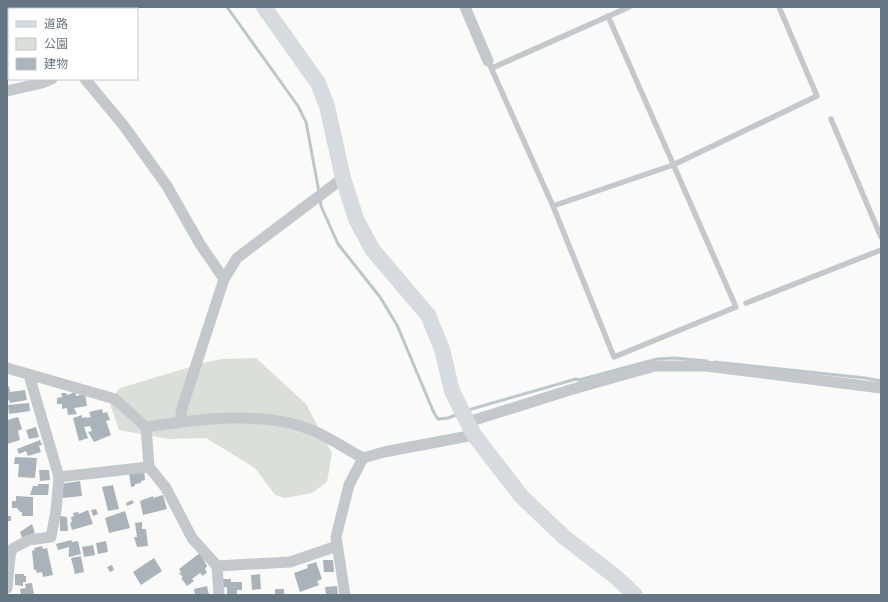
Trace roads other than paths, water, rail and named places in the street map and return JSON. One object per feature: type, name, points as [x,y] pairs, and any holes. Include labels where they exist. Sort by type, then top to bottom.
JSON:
[{"type":"street","points":[[264,7],[318,83],[328,106],[343,178],[356,219],[372,249],[428,315],[442,349],[452,391],[471,428],[521,496],[564,537],[616,577],[635,595]]},
{"type":"street","points":[[465,7],[490,64]]},
{"type":"street","points":[[7,91],[50,80]]},
{"type":"street","points":[[86,80],[124,126],[168,186],[200,244],[224,279]]},
{"type":"street","points":[[180,422],[182,408],[224,279],[238,258],[343,178]]},
{"type":"street","points":[[146,427],[180,422],[261,418],[312,430],[363,458],[471,428],[573,388],[655,366],[706,366],[881,388]]},
{"type":"street","points":[[7,368],[115,399],[146,427],[149,467],[166,488],[192,538],[217,566],[219,595]]},
{"type":"street","points":[[7,588],[12,549],[29,540],[51,537],[56,512],[59,477],[29,375]]},
{"type":"street","points":[[345,595],[336,537],[342,508],[349,485],[363,458]]},
{"type":"street","points":[[59,477],[149,467]]},
{"type":"street","points":[[217,566],[290,562],[337,546]]},
{"type":"lane","points":[[608,16],[736,307],[614,357],[552,206],[490,64],[629,7]]},
{"type":"lane","points":[[552,206],[674,165],[817,96],[779,7]]},
{"type":"lane","points":[[831,119],[881,237]]},
{"type":"lane","points":[[746,303],[881,250]]},
{"type":"waterway","points":[[227,7],[298,106],[306,122],[319,192]]},
{"type":"waterway","points":[[320,198],[321,206],[338,244],[380,297],[397,325],[434,413],[438,419],[448,418],[459,414]]},
{"type":"waterway","points":[[468,410],[576,379],[579,380],[657,359],[675,358],[707,361]]},
{"type":"waterway","points":[[714,362],[881,381]]}]
